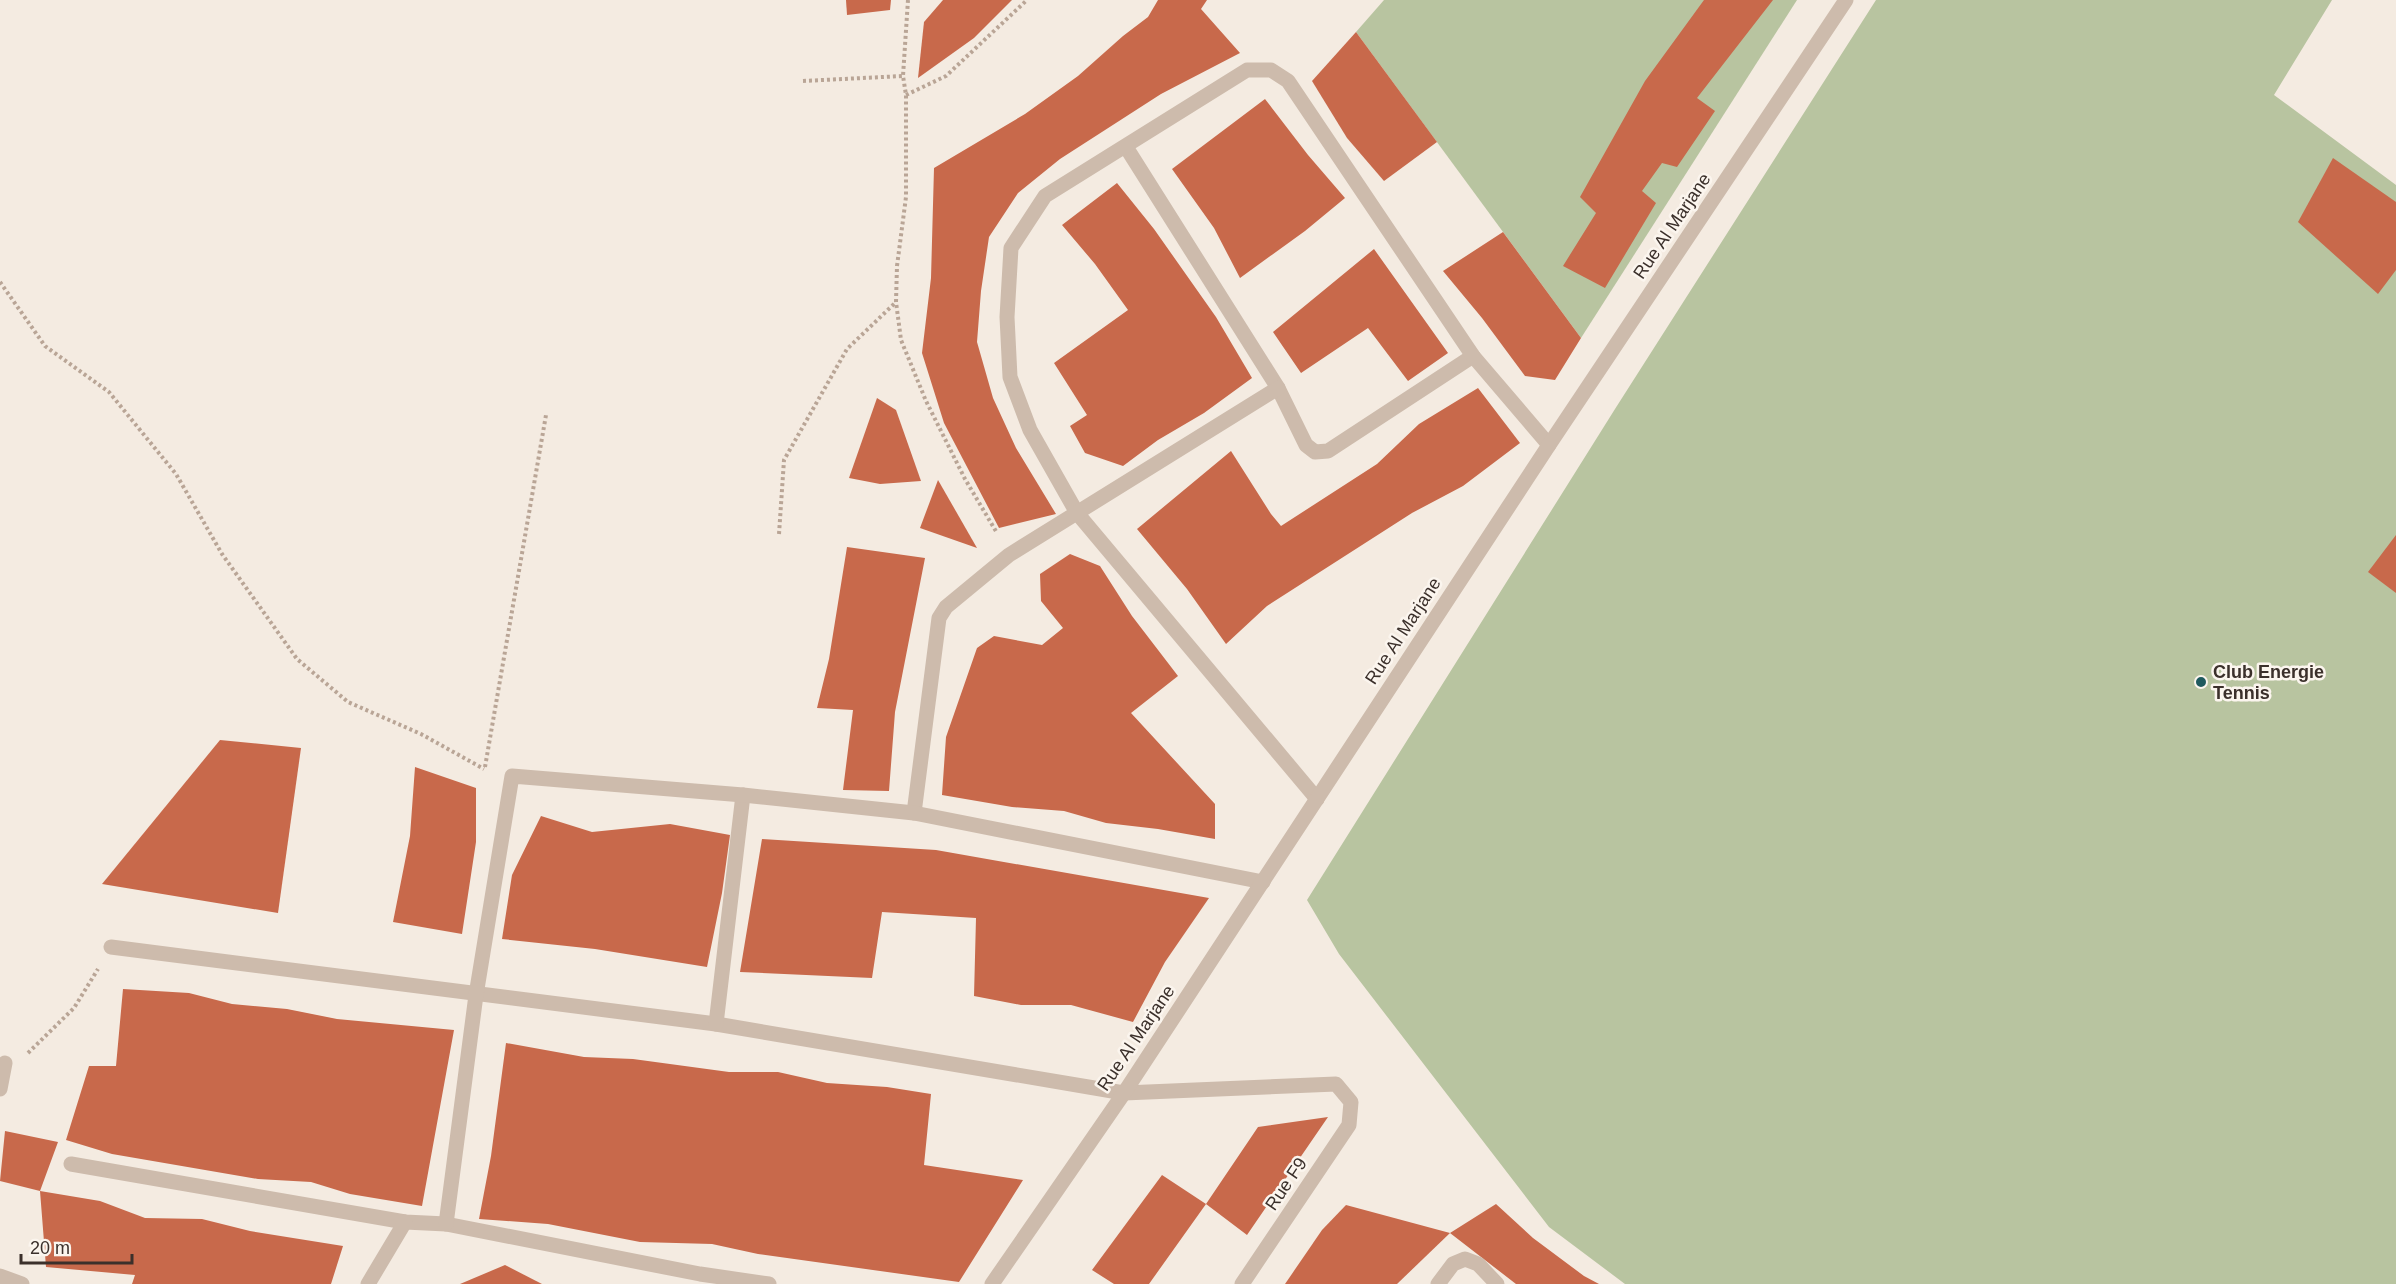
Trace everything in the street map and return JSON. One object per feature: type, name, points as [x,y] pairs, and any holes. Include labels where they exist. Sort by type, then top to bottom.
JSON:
[{"type":"street","name":"Rue Al Marjane","points":[[992,1284],[1124,1093],[1549,445],[1846,0]]},
{"type":"street","points":[[1317,799],[1077,513],[1030,430],[1010,377],[1007,317],[1011,248],[1045,196],[1247,70],[1271,70],[1288,81],[1473,356],[1549,445]]},
{"type":"street","points":[[1126,147],[1278,388],[1306,445],[1315,452],[1328,451],[1473,356]]},
{"type":"street","points":[[914,813],[939,618],[946,607],[1009,555],[1278,388]]},
{"type":"street","points":[[446,1224],[476,995],[512,776],[743,795],[914,813],[1263,882]]},
{"type":"street","points":[[716,1024],[743,795]]},
{"type":"street","points":[[111,947],[716,1024],[1124,1093]]},
{"type":"street","points":[[0,1089],[5,1063]]},
{"type":"street","name":"Rue F9","points":[[1124,1093],[1336,1084],[1352,1102],[1349,1125],[1242,1284]]},
{"type":"street","points":[[71,1164],[405,1222],[446,1224],[697,1279],[770,1284]]},
{"type":"street","points":[[368,1284],[405,1222]]},
{"type":"street","points":[[1438,1284],[1453,1264],[1464,1259],[1478,1264],[1497,1284]]},
{"type":"street","points":[[0,1276],[22,1284]]},
{"type":"path","points":[[908,0],[903,76],[906,95],[906,197],[897,266],[896,302],[901,340],[926,401],[1009,555]]},
{"type":"path","points":[[906,95],[946,75],[1027,0]]},
{"type":"path","points":[[803,81],[903,76]]},
{"type":"path","points":[[0,282],[45,346],[109,392],[176,474],[222,554],[297,659],[348,702],[421,734],[484,769],[512,776]]},
{"type":"path","points":[[779,534],[784,460],[847,349],[896,302]]},
{"type":"path","points":[[484,769],[546,415]]},
{"type":"path","points":[[5,1063],[25,1056],[74,1008],[111,947]]},
{"type":"green space","points":[[1384,0],[1797,0],[1581,338],[1356,32]]},
{"type":"green space","points":[[1876,0],[2332,0],[2274,95],[2396,185],[2396,1284],[1625,1284],[1549,1227],[1339,954],[1307,900],[1615,409]]},
{"type":"building","points":[[846,0],[891,0],[890,10],[847,15]]},
{"type":"building","points":[[943,0],[1012,0],[974,38],[918,78],[924,22]]},
{"type":"building","points":[[1158,0],[1207,0],[1201,9],[1240,53],[1161,94],[1060,159],[1018,193],[989,237],[981,291],[977,342],[993,398],[1016,448],[1056,514],[999,528],[944,423],[922,353],[931,278],[934,168],[1025,114],[1078,76],[1148,17]]},
{"type":"building","points":[[1704,0],[1773,0],[1697,98],[1715,111],[1677,167],[1662,163],[1642,191],[1656,203],[1605,288],[1563,266],[1596,213],[1580,197],[1645,81]]},
{"type":"building","points":[[1356,32],[1437,142],[1384,181],[1347,138],[1312,81]]},
{"type":"building","points":[[1265,99],[1345,198],[1305,231],[1240,278],[1214,228],[1172,169]]},
{"type":"building","points":[[2333,158],[2396,202],[2396,270],[2378,294],[2298,222]]},
{"type":"building","points":[[1117,183],[1154,229],[1216,317],[1252,378],[1204,413],[1158,440],[1123,466],[1085,453],[1070,426],[1087,415],[1054,363],[1128,310],[1095,264],[1062,225]]},
{"type":"building","points":[[1503,232],[1581,338],[1555,380],[1525,376],[1482,318],[1443,271]]},
{"type":"building","points":[[1374,249],[1448,353],[1408,381],[1368,328],[1301,373],[1273,332]]},
{"type":"building","points":[[1478,388],[1520,443],[1463,486],[1412,513],[1267,606],[1226,644],[1187,589],[1137,529],[1231,451],[1281,526],[1377,464],[1419,424]]},
{"type":"building","points":[[877,398],[896,410],[921,481],[880,484],[849,478]]},
{"type":"building","points":[[938,480],[977,548],[920,528]]},
{"type":"building","points":[[2396,535],[2396,593],[2368,572]]},
{"type":"building","points":[[847,547],[925,558],[895,712],[889,791],[843,790],[853,710],[817,708],[829,659]]},
{"type":"building","points":[[1070,554],[1100,566],[1132,616],[1178,676],[1131,713],[1215,804],[1215,839],[1106,823],[1064,811],[1012,807],[942,795],[946,737],[977,648],[994,636],[1042,645],[1063,628],[1041,601],[1040,574]]},
{"type":"building","points":[[220,740],[301,748],[278,913],[102,884]]},
{"type":"building","points":[[415,767],[476,788],[476,842],[462,934],[393,922],[410,836]]},
{"type":"building","points":[[541,816],[592,832],[670,824],[730,835],[722,893],[707,967],[595,949],[502,939],[512,875]]},
{"type":"building","points":[[762,839],[936,850],[1209,898],[1165,962],[1133,1022],[1071,1005],[1021,1005],[974,996],[976,918],[882,912],[872,978],[740,972]]},
{"type":"building","points":[[123,989],[189,993],[232,1004],[287,1009],[337,1019],[454,1030],[422,1206],[350,1194],[311,1182],[258,1179],[112,1154],[66,1140],[89,1066],[116,1066]]},
{"type":"building","points":[[506,1043],[584,1057],[633,1059],[729,1072],[778,1072],[827,1083],[887,1087],[931,1094],[924,1165],[1023,1180],[959,1282],[758,1254],[712,1244],[640,1242],[548,1224],[479,1219],[491,1156]]},
{"type":"building","points":[[1328,1117],[1247,1235],[1206,1204],[1258,1127]]},
{"type":"building","points":[[5,1131],[58,1142],[40,1191],[0,1181]]},
{"type":"building","points":[[1162,1175],[1206,1204],[1149,1284],[1114,1284],[1092,1270]]},
{"type":"building","points":[[40,1191],[100,1201],[145,1218],[202,1219],[250,1231],[343,1246],[331,1284],[132,1284],[135,1275],[46,1267]]},
{"type":"building","points":[[1496,1204],[1533,1238],[1584,1276],[1599,1284],[1516,1284],[1450,1233]]},
{"type":"building","points":[[1346,1205],[1450,1233],[1397,1284],[1285,1284],[1322,1230]]},
{"type":"building","points":[[505,1265],[542,1284],[460,1284]]},
{"type":"place","name":"Club Energie Tennis","points":[[2201,682]]}]
